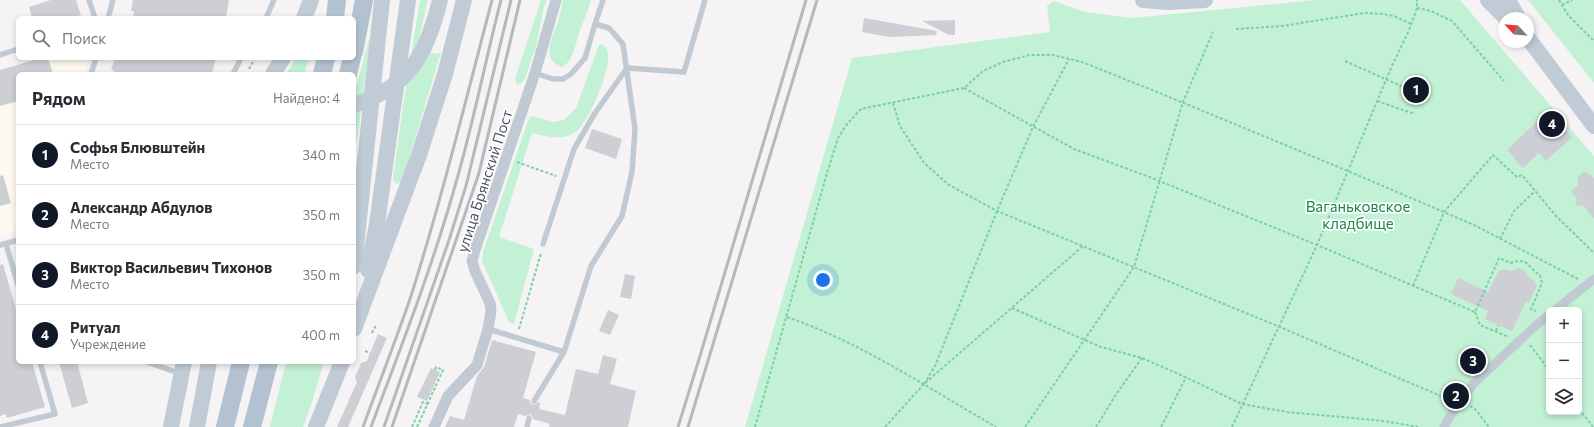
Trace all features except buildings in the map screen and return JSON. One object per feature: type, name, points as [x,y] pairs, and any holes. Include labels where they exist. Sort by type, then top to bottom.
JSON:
[{"type":"main road","points":[[305,16],[311,0]]},
{"type":"main road","points":[[335,16],[338,0]]},
{"type":"main road","points":[[356,42],[364,0]]},
{"type":"main road","points":[[356,247],[382,0]]},
{"type":"main road","points":[[356,318],[377,224],[408,0]]},
{"type":"main road","points":[[356,104],[377,96],[406,75],[419,57],[430,37],[440,0]]},
{"type":"main road","points":[[356,324],[419,155],[445,74],[464,0]]},
{"type":"main road","points":[[1143,0],[1169,2],[1205,0]]},
{"type":"main road","points":[[1488,0],[1500,12]]},
{"type":"main road","points":[[1500,0],[1509,12]]},
{"type":"main road","points":[[1508,0],[1515,12]]},
{"type":"main road","points":[[1534,47],[1594,126]]},
{"type":"main road","points":[[274,72],[282,60]]},
{"type":"main road","points":[[322,72],[326,60]]},
{"type":"main road","points":[[348,72],[352,60]]},
{"type":"main road","points":[[197,427],[209,364]]},
{"type":"main road","points":[[224,427],[240,364]]},
{"type":"main road","points":[[252,427],[268,364]]},
{"type":"main road","points":[[316,427],[340,364]]},
{"type":"main road","points":[[171,427],[183,368]]},
{"type":"street","name":"улица Брянский Пост","points":[[434,427],[448,396],[477,365],[488,330],[491,311],[490,303],[472,261],[535,73],[556,0]]},
{"type":"street","points":[[1560,307],[1591,282]]},
{"type":"street","points":[[1444,427],[1473,384],[1521,339],[1546,318]]},
{"type":"lane","points":[[89,0],[94,16]]},
{"type":"lane","points":[[109,16],[113,0]]},
{"type":"lane","points":[[267,16],[274,0]]},
{"type":"lane","points":[[535,73],[553,79],[563,79],[571,74],[585,58],[602,0]]},
{"type":"lane","points":[[627,68],[684,72],[705,0]]},
{"type":"lane","points":[[534,401],[564,352],[591,266],[622,216],[632,172],[635,129],[623,44],[609,28],[595,24]]},
{"type":"lane","points":[[0,55],[16,50]]},
{"type":"lane","points":[[92,72],[95,60]]},
{"type":"lane","points":[[234,72],[240,60]]},
{"type":"lane","points":[[543,244],[574,149],[595,113],[627,68]]},
{"type":"lane","points":[[16,241],[3,244],[16,280]]},
{"type":"lane","points":[[488,330],[564,352]]},
{"type":"lane","points":[[0,427],[55,414],[41,364]]},
{"type":"lane","points":[[159,364],[183,368]]},
{"type":"lane","points":[[527,427],[529,418]]},
{"type":"path","points":[[1232,427],[1317,245],[1386,79],[1411,24],[1417,8],[1418,0]]},
{"type":"path","points":[[1559,0],[1580,28],[1594,41]]},
{"type":"path","points":[[1562,5],[1572,0]]},
{"type":"path","points":[[1417,8],[1431,11],[1452,21],[1504,80]]},
{"type":"path","points":[[1236,30],[1282,26],[1365,13],[1394,16],[1411,24]]},
{"type":"path","points":[[1025,427],[1134,267],[1183,102],[1213,32]]},
{"type":"path","points":[[755,427],[838,138],[848,124],[861,109],[964,88],[983,71],[1003,62],[1029,55],[1053,54],[1082,62],[1183,102],[1348,170],[1444,212],[1591,282]]},
{"type":"path","points":[[924,384],[935,366],[997,211],[1033,127],[1069,59]]},
{"type":"path","points":[[249,69],[254,60]]},
{"type":"path","points":[[1345,61],[1421,95]]},
{"type":"path","points":[[964,88],[1074,149],[1159,181],[1317,245],[1475,312],[1480,324],[1521,339],[1546,367]]},
{"type":"path","points":[[1377,101],[1415,114]]},
{"type":"path","points":[[893,103],[900,126],[924,163],[949,185],[997,211],[1460,402],[1476,410],[1489,427]]},
{"type":"path","points":[[1413,286],[1444,212],[1493,155],[1517,177],[1522,175],[1556,216],[1594,253]]},
{"type":"path","points":[[522,164],[565,179]]},
{"type":"path","points":[[1500,239],[1514,211],[1535,191]]},
{"type":"path","points":[[517,338],[543,244]]},
{"type":"path","points":[[886,427],[924,384],[1083,246]]},
{"type":"path","points":[[1475,312],[1499,258],[1511,262],[1517,260],[1524,261],[1531,266],[1533,271],[1540,275],[1542,283],[1531,309],[1546,313]]},
{"type":"path","points":[[1012,308],[1102,347],[1142,358],[1242,404],[1287,412],[1384,421],[1418,427]]},
{"type":"path","points":[[787,317],[817,327],[924,384],[996,427]]},
{"type":"path","points":[[372,333],[376,325]]},
{"type":"path","points":[[1496,331],[1498,325]]},
{"type":"path","points":[[365,351],[370,353]]},
{"type":"path","points":[[1096,427],[1117,393],[1142,358]]},
{"type":"path","points":[[417,427],[443,370],[436,367],[435,370]]},
{"type":"path","points":[[1161,427],[1186,377]]},
{"type":"path","points":[[412,427],[423,402],[428,404]]},
{"type":"path","points":[[1582,413],[1593,427]]},
{"type":"shaded area","points":[[34,60],[88,60],[85,72],[16,72],[16,228],[14,232],[0,236],[0,70]]},
{"type":"green space","points":[[420,0],[428,0],[418,43],[421,50],[437,54],[441,52],[403,179],[398,184],[395,183],[393,179]]},
{"type":"green space","points":[[541,0],[547,0],[544,7],[535,51],[522,83],[517,85],[515,79]]},
{"type":"green space","points":[[563,0],[591,0],[572,56],[562,67],[555,63],[549,52],[552,38],[560,16]]},
{"type":"green space","name":"Ваганьковское кладбище","points":[[1316,0],[1460,0],[1498,44],[1498,48],[1501,48],[1594,156],[1594,427],[745,427],[852,58],[1050,32],[1047,6],[1054,1],[1085,12],[1132,18]]},
{"type":"green space","points":[[1528,0],[1594,0],[1594,83]]},
{"type":"green space","points":[[369,39],[371,39],[356,147],[356,88]]},
{"type":"green space","points":[[602,44],[608,53],[608,61],[603,82],[593,106],[582,125],[572,134],[560,137],[549,137],[532,133],[499,237],[534,249],[514,324],[509,322],[485,268],[482,261],[483,252],[529,118],[532,116],[553,122],[564,120],[576,108],[599,45]]},
{"type":"green space","points":[[295,60],[308,60],[305,72],[287,72]]},
{"type":"green space","points":[[286,364],[323,364],[303,427],[270,427]]},
{"type":"railway","points":[[363,427],[411,296],[433,222],[492,0]]},
{"type":"railway","points":[[371,427],[416,307],[446,217],[468,140],[501,0]]},
{"type":"railway","points":[[384,427],[449,240],[466,186],[511,0]]},
{"type":"railway","points":[[392,427],[479,173],[520,0]]},
{"type":"railway","points":[[678,427],[806,0]]},
{"type":"railway","points":[[688,427],[817,0]]},
{"type":"place","name":"Софья Блювштейн","points":[[1416,90]]},
{"type":"place","name":"Ритуал","points":[[1552,124]]},
{"type":"place","name":"Виктор Васильевич Тихонов","points":[[1473,361]]},
{"type":"place","name":"Александр Абдулов","points":[[1456,396]]}]
